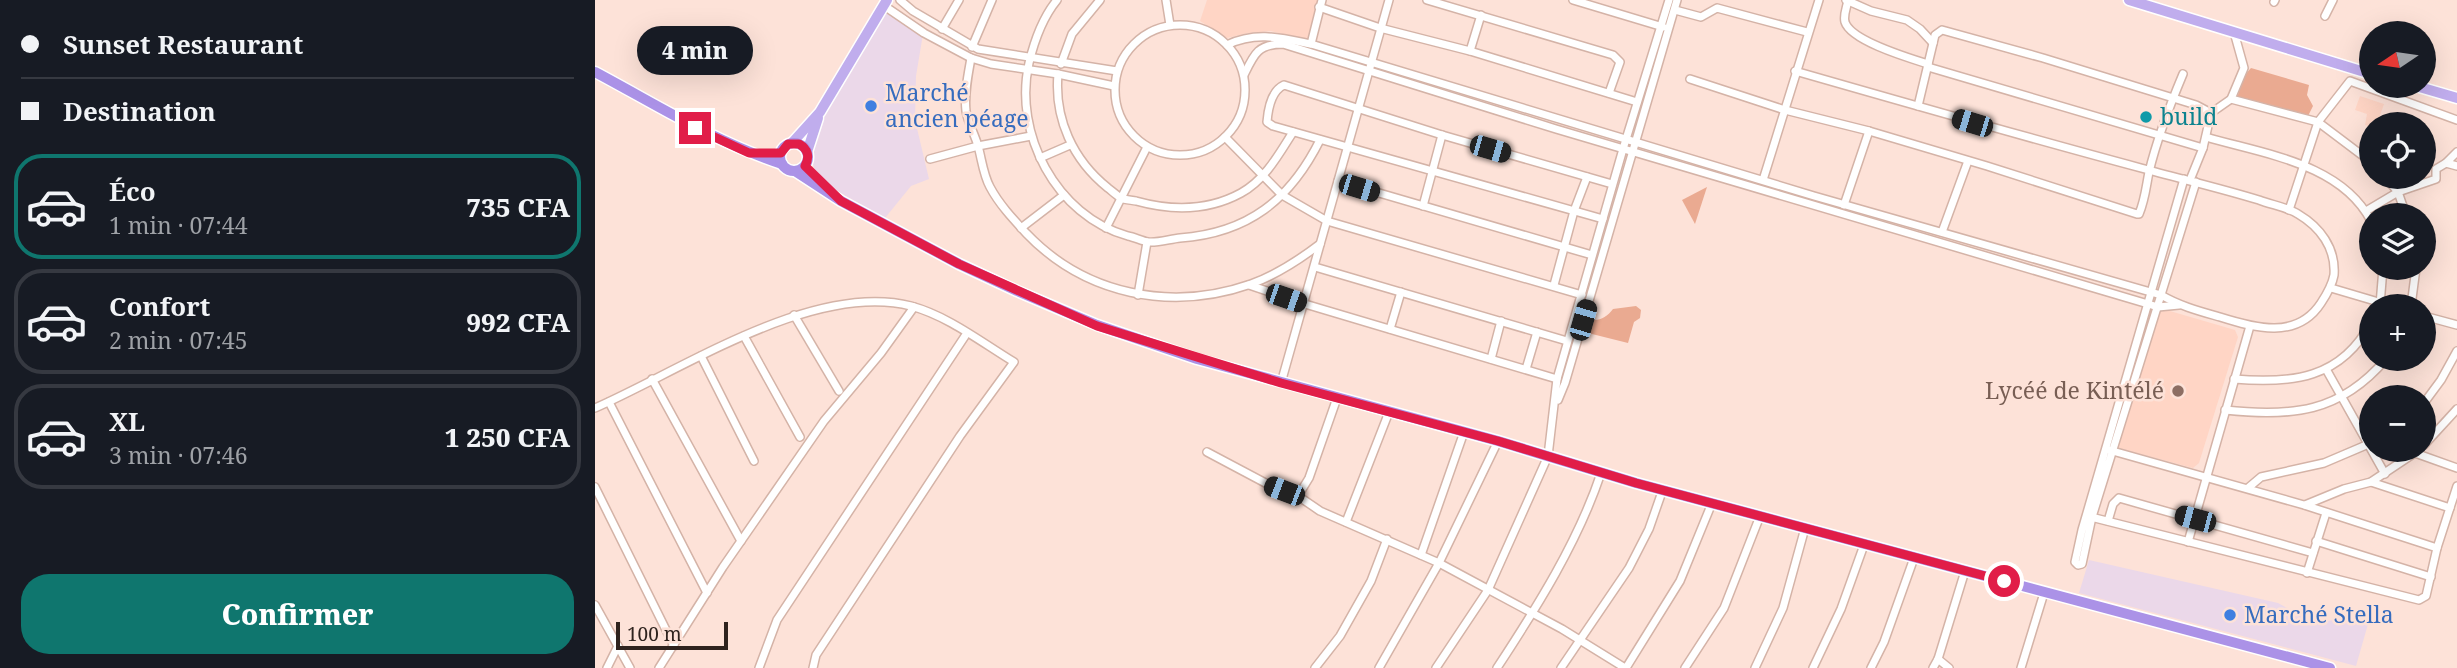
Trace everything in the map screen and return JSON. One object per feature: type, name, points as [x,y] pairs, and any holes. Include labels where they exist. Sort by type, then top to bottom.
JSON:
[{"type":"highway","points":[[595,72],[674,117],[749,153],[781,159],[788,169],[800,168],[841,201],[959,264],[1097,326],[1281,383],[1498,441],[1712,503],[2330,668]]},
{"type":"highway","points":[[781,159],[785,146],[792,143],[803,146],[808,159],[800,168]]},
{"type":"main road","points":[[2129,0],[2359,70]]},
{"type":"main road","points":[[792,143],[820,112],[885,3]]},
{"type":"main road","points":[[2436,92],[2457,98]]},
{"type":"main road","points":[[807,152],[820,112]]},
{"type":"street","points":[[900,0],[972,47],[1061,64],[1117,71]]},
{"type":"street","points":[[942,29],[959,0]]},
{"type":"street","points":[[972,47],[992,0]]},
{"type":"street","points":[[1043,0],[1054,3],[1030,58],[1027,108],[1031,136],[1039,158],[1064,195],[1106,228],[1147,242],[1221,232],[1262,213],[1282,195],[1302,173],[1320,140]]},
{"type":"street","points":[[1166,0],[1170,25]]},
{"type":"street","points":[[1281,383],[1389,0]]},
{"type":"street","points":[[1427,0],[1613,55],[1620,62],[1609,93]]},
{"type":"street","points":[[1573,0],[1669,29]]},
{"type":"street","points":[[1436,668],[1488,590],[1548,456],[1556,379],[1625,140],[1669,0]]},
{"type":"street","points":[[1555,407],[1565,383],[1678,0]]},
{"type":"street","points":[[1763,180],[1819,0]]},
{"type":"street","points":[[1933,43],[1907,20],[1871,11],[1848,0],[1844,17],[1846,26],[1855,34],[1882,48],[1928,66],[2203,148]]},
{"type":"street","points":[[2325,16],[2333,0]]},
{"type":"street","points":[[1061,64],[1072,34],[1096,1]]},
{"type":"street","points":[[885,3],[924,33],[971,58],[1114,86]]},
{"type":"street","points":[[1311,44],[1321,4],[1380,28],[1470,51],[1637,102]]},
{"type":"street","points":[[1675,10],[1701,17],[1717,8],[1807,32]]},
{"type":"street","points":[[1470,51],[1481,15]]},
{"type":"street","points":[[1170,25],[1189,25],[1208,31],[1227,45],[1244,75],[1245,97],[1238,119],[1225,137],[1208,150],[1188,155],[1166,154],[1147,147],[1133,135],[1122,121],[1114,86],[1125,54],[1137,40],[1153,30],[1170,25]]},
{"type":"street","points":[[1918,106],[1935,35],[1942,30],[2196,105],[2211,113]]},
{"type":"street","points":[[2089,516],[2081,564],[2078,565],[2075,562],[2109,450],[2151,292],[2203,148],[2211,113],[2231,99],[2244,68],[2234,32]]},
{"type":"street","points":[[1227,45],[1255,36],[1311,44],[1369,67],[1623,149],[1634,147],[1763,180],[2151,292],[2179,305],[2250,326],[2274,329],[2301,322],[2316,311],[2331,288],[2334,273],[2325,238],[2316,227],[2289,210],[1795,71]]},
{"type":"street","points":[[1244,75],[1258,51],[1271,44],[1283,44],[1625,140],[1634,147],[2158,307],[2179,305]]},
{"type":"street","points":[[971,58],[966,112],[989,186],[1021,228],[1041,247],[1074,271],[1100,284],[1138,295],[1193,296],[1249,285],[1282,270],[1320,244]]},
{"type":"street","points":[[1058,74],[1061,110],[1070,145],[1080,160],[1098,180],[1121,198],[1148,205],[1177,208],[1206,205],[1244,192],[1263,175],[1293,132]]},
{"type":"street","points":[[1690,79],[1785,110],[1869,131],[2139,214],[2144,204],[2150,170],[2183,74]]},
{"type":"street","points":[[2289,210],[2318,122],[2350,81],[2457,120]]},
{"type":"street","points":[[1603,219],[1273,126],[1268,122],[1268,109],[1283,85],[1612,184]]},
{"type":"street","points":[[2231,99],[2318,122],[2359,153]]},
{"type":"street","points":[[1844,205],[1869,131]]},
{"type":"street","points":[[1423,206],[1442,135]]},
{"type":"street","points":[[930,159],[1031,136]]},
{"type":"street","points":[[1225,137],[1282,195],[1327,221],[1554,285],[1589,298]]},
{"type":"street","points":[[2206,137],[2302,165],[2335,180],[2360,203]]},
{"type":"street","points":[[1039,158],[1070,145]]},
{"type":"street","points":[[1106,228],[1147,147]]},
{"type":"street","points":[[2379,203],[2398,192],[2436,179],[2436,169],[2457,152]]},
{"type":"street","points":[[1941,232],[1968,161]]},
{"type":"street","points":[[2446,163],[2457,166]]},
{"type":"street","points":[[1554,285],[1574,211],[1587,177]]},
{"type":"street","points":[[2109,450],[2158,307],[2190,180]]},
{"type":"street","points":[[1338,181],[1592,255]]},
{"type":"street","points":[[2395,189],[2402,203]]},
{"type":"street","points":[[1021,228],[1064,195]]},
{"type":"street","points":[[1138,295],[1147,242]]},
{"type":"street","points":[[1315,267],[1567,341]]},
{"type":"street","points":[[1249,285],[1556,379]]},
{"type":"street","points":[[2331,288],[2359,298]]},
{"type":"street","points":[[1389,329],[1401,292]]},
{"type":"street","points":[[595,408],[701,356],[794,315],[857,302],[891,301],[914,307],[949,321],[1014,362],[961,436],[816,655],[813,668]]},
{"type":"street","points":[[659,668],[741,541],[824,421],[881,353],[914,307]]},
{"type":"street","points":[[794,315],[839,391]]},
{"type":"street","points":[[2436,319],[2457,325]]},
{"type":"street","points":[[1491,359],[1501,321]]},
{"type":"street","points":[[2187,542],[2250,326]]},
{"type":"street","points":[[1526,369],[1537,332]]},
{"type":"street","points":[[759,668],[777,620],[967,334]]},
{"type":"street","points":[[744,336],[800,437]]},
{"type":"street","points":[[2234,379],[2290,381],[2326,369],[2359,341]]},
{"type":"street","points":[[2436,387],[2457,351]]},
{"type":"street","points":[[701,356],[754,461]]},
{"type":"street","points":[[2326,369],[2359,426]]},
{"type":"street","points":[[2225,410],[2265,414],[2297,411],[2343,397],[2372,371]]},
{"type":"street","points":[[652,379],[741,541]]},
{"type":"street","points":[[1298,496],[1312,470],[1337,398]]},
{"type":"street","points":[[609,402],[707,593]]},
{"type":"street","points":[[2436,433],[2457,409]]},
{"type":"street","points":[[1346,522],[1389,412]]},
{"type":"street","points":[[1421,555],[1464,432]]},
{"type":"street","points":[[1379,668],[1439,563],[1498,441]]},
{"type":"street","points":[[2248,488],[2261,477],[2324,463],[2359,448]]},
{"type":"street","points":[[2109,450],[2248,488],[2437,548]]},
{"type":"street","points":[[1207,452],[1271,486],[1298,496],[1320,511],[1439,563],[1580,640],[1625,668],[1680,581],[1712,503]]},
{"type":"street","points":[[2436,459],[2457,468]]},
{"type":"street","points":[[2379,462],[2385,474]]},
{"type":"street","points":[[2304,505],[2344,489],[2371,482],[2402,462]]},
{"type":"street","points":[[1497,668],[1533,614],[1590,505],[1601,472]]},
{"type":"street","points":[[2371,482],[2450,508]]},
{"type":"street","points":[[595,486],[674,646]]},
{"type":"street","points":[[2089,516],[2419,600],[2426,596],[2437,548],[2457,486]]},
{"type":"street","points":[[1561,668],[1629,568],[1649,529],[1663,489]]},
{"type":"street","points":[[2108,521],[2113,504],[2119,498],[2313,553]]},
{"type":"street","points":[[2307,573],[2326,513]]},
{"type":"street","points":[[1685,668],[1724,608],[1760,516]]},
{"type":"street","points":[[1755,668],[1783,608],[1805,528]]},
{"type":"street","points":[[1315,668],[1340,636],[1371,581],[1387,539]]},
{"type":"street","points":[[2316,541],[2431,576]]},
{"type":"street","points":[[1813,668],[1841,609],[1864,545]]},
{"type":"street","points":[[1871,668],[1884,642],[1915,558]]},
{"type":"street","points":[[1933,668],[1965,571]]},
{"type":"street","points":[[2021,668],[2044,593]]},
{"type":"street","points":[[595,605],[630,668]]},
{"type":"street","points":[[607,668],[618,646]]},
{"type":"street","points":[[1938,659],[1949,668]]},
{"type":"shaded area","points":[[1207,0],[1320,0],[1309,41],[1271,31],[1227,38],[1200,21]]},
{"type":"shaded area","name":"Marché ancien péage","points":[[884,7],[923,34],[916,76],[915,120],[929,179],[911,186],[885,218],[830,187],[815,170],[809,152],[821,115]]},
{"type":"shaded area","points":[[2251,68],[2309,85],[2307,95],[2313,106],[2308,116],[2237,98],[2244,76]]},
{"type":"shaded area","points":[[2359,98],[2384,104],[2381,112],[2355,110]]},
{"type":"shaded area","points":[[1707,187],[1695,224],[1682,200]]},
{"type":"shaded area","points":[[1636,306],[1641,310],[1640,318],[1634,322],[1628,343],[1588,333],[1583,323],[1587,319],[1602,318],[1613,309]]},
{"type":"shaded area","name":"Lycéé de Kintélé","points":[[2159,310],[2235,330],[2238,337],[2199,463],[2193,468],[2118,448],[2117,444]]},
{"type":"shaded area","name":"Marché Stella","points":[[2089,560],[2278,603],[2307,619],[2320,622],[2348,618],[2368,624],[2356,666],[2079,593]]},
{"type":"place","name":"Marché ancien péage","points":[[871,106]]},
{"type":"place","name":"build","points":[[2146,117]]},
{"type":"place","name":"Lycéé de Kintélé","points":[[2178,391]]},
{"type":"place","name":"Marché Stella","points":[[2230,615]]},
{"type":"route","points":[[695,128],[749,153],[781,153],[788,144],[799,144],[807,152],[805,166],[841,201],[959,264],[1097,326],[1197,359],[1498,441],[1636,483],[2004,581]]}]
